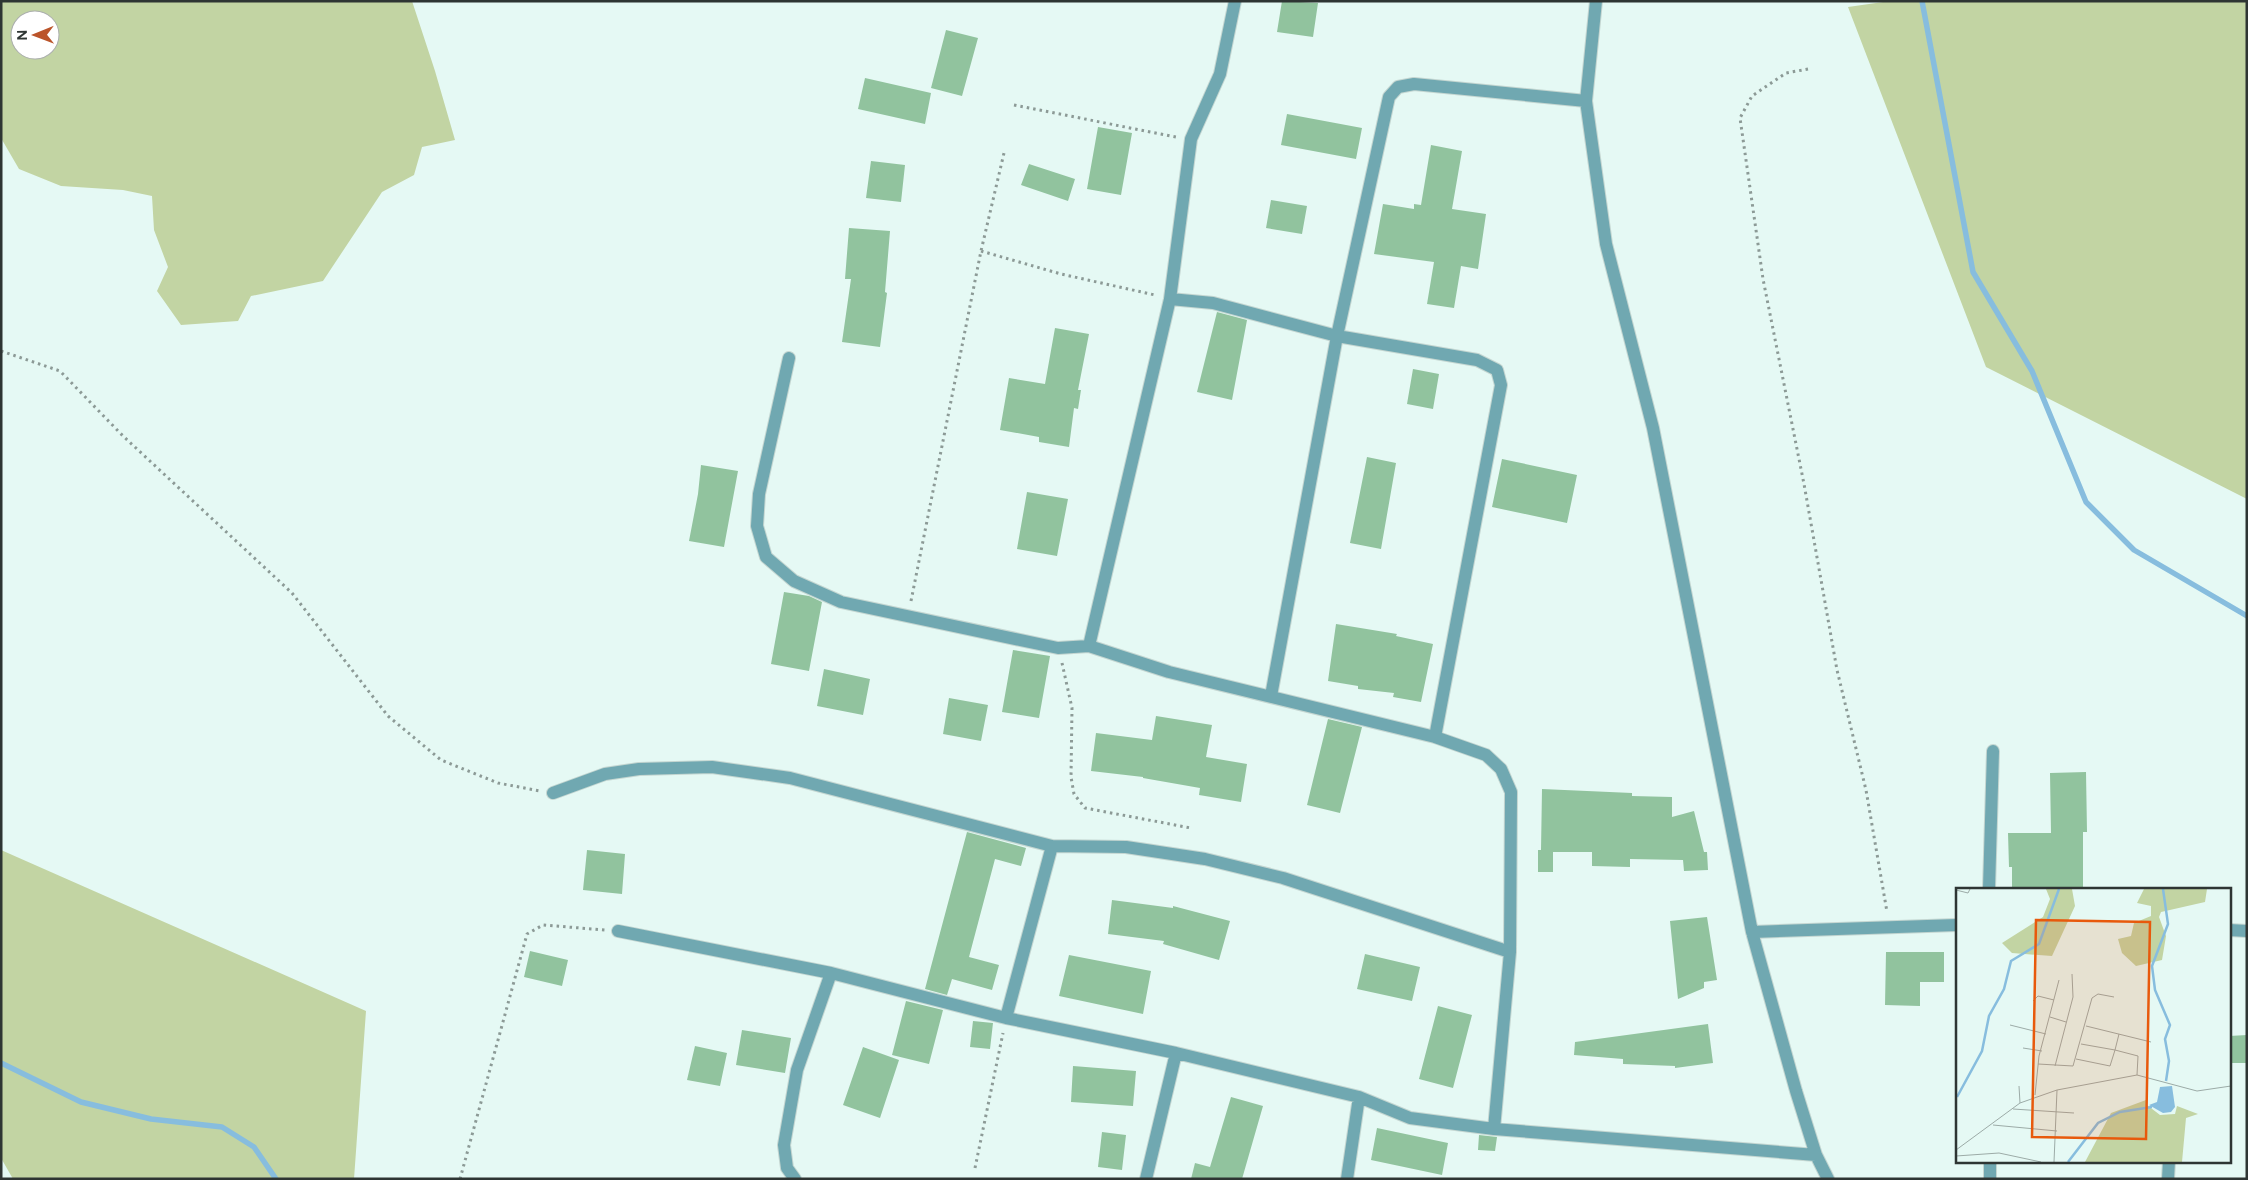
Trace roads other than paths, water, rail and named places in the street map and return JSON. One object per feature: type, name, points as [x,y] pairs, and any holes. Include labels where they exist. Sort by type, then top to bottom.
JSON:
[{"type":"street","points":[[1089,646],[1170,299],[1191,140],[1220,74],[1235,1]]},
{"type":"street","points":[[1596,1],[1586,101],[1606,244],[1653,428],[1752,932],[1816,1155],[1828,1179]]},
{"type":"street","points":[[1271,696],[1337,336],[1389,97],[1398,87],[1414,84],[1586,101]]},
{"type":"street","points":[[1170,299],[1213,303],[1337,336],[1477,360],[1497,370],[1501,385],[1435,738]]},
{"type":"street","points":[[789,358],[759,494],[757,526],[766,557],[794,581],[840,602],[1058,648],[1089,646],[1169,672],[1435,738],[1486,754],[1501,769],[1511,792],[1510,952],[1494,1129]]},
{"type":"street","points":[[1989,888],[1993,751]]},
{"type":"street","points":[[553,793],[613,773],[639,769],[712,767],[790,778],[828,786],[1052,846],[1126,847],[1205,859],[1283,878],[1510,952]]},
{"type":"street","points":[[1006,1018],[1052,846]]},
{"type":"street","points":[[1752,932],[1956,926]]},
{"type":"street","points":[[2230,930],[2247,931]]},
{"type":"street","points":[[618,931],[831,974],[1006,1018],[1176,1052],[1359,1097],[1410,1118],[1494,1129],[1816,1155]]},
{"type":"street","points":[[795,1179],[786,1168],[784,1146],[797,1070],[831,974]]},
{"type":"street","points":[[1146,1179],[1176,1052]]},
{"type":"street","points":[[1347,1179],[1359,1097]]},
{"type":"street","points":[[1990,1162],[1990,1179]]},
{"type":"street","points":[[2168,1179],[2169,1162]]},
{"type":"waterway","points":[[1922,1],[1973,272],[2032,371],[2086,502],[2134,550],[2247,616]]},
{"type":"waterway","points":[[1,1063],[81,1102],[151,1119],[222,1127],[254,1147],[276,1179]]}]
